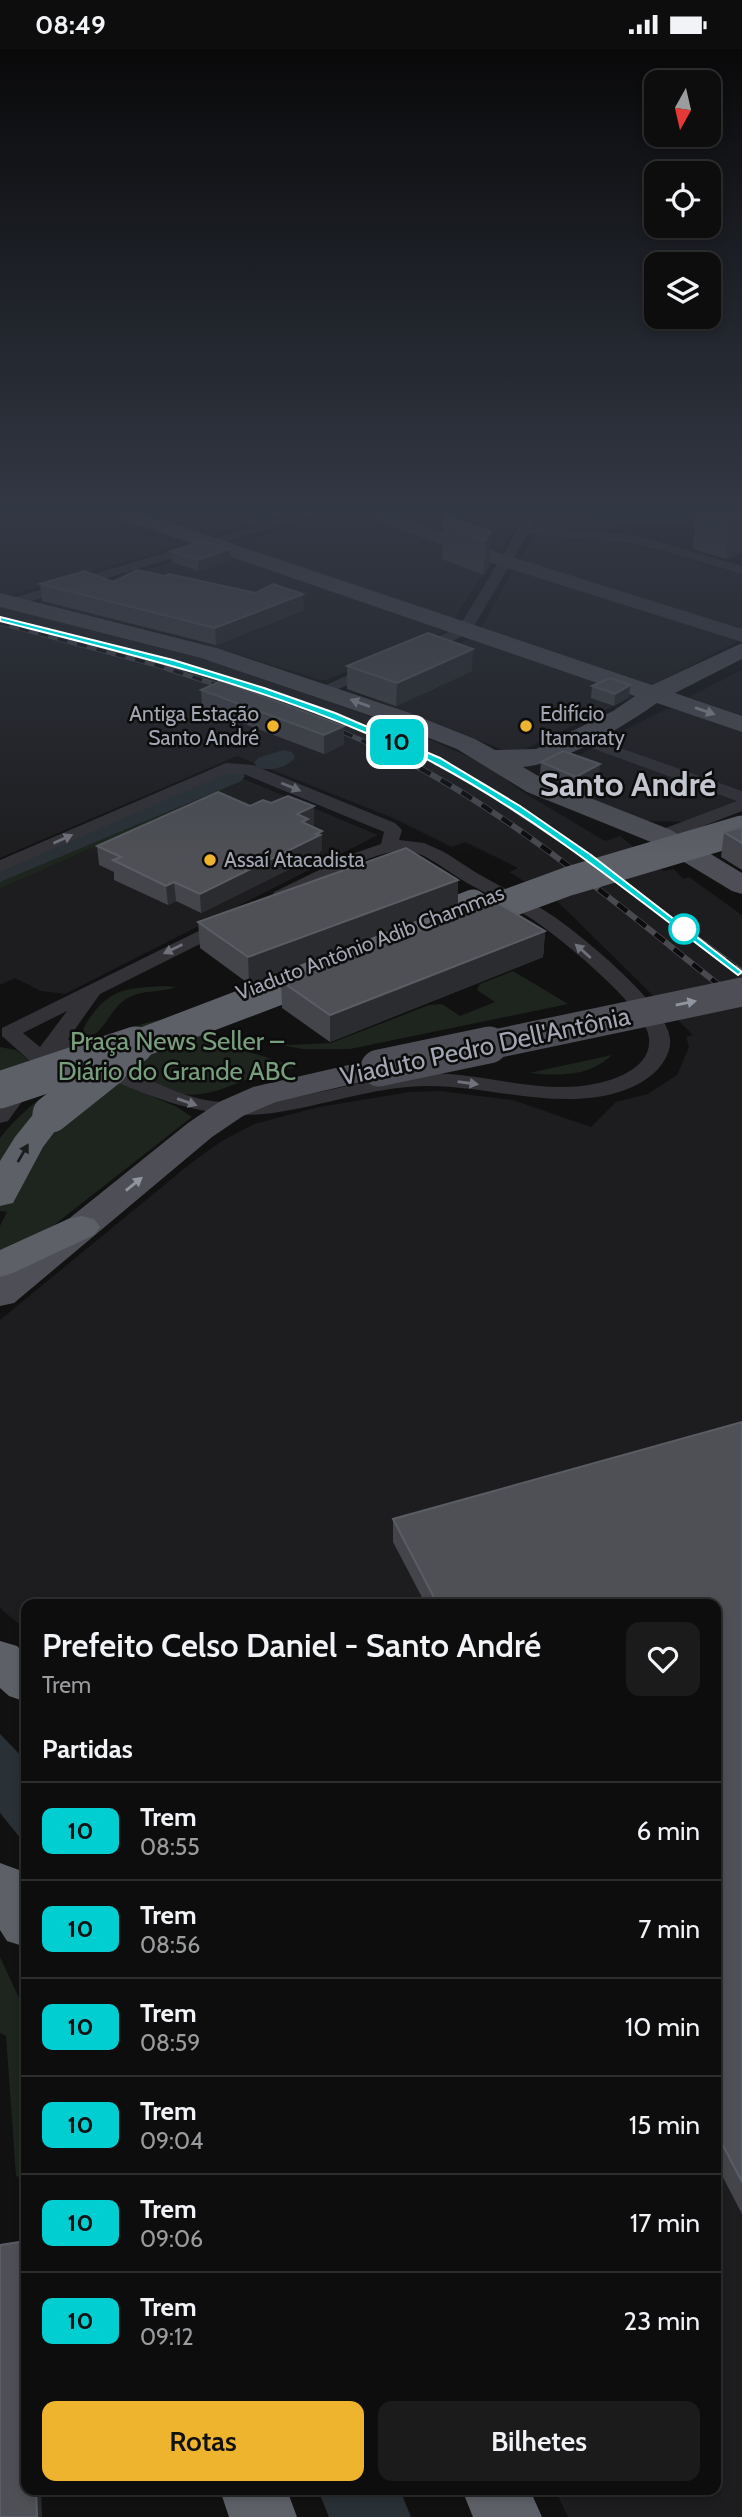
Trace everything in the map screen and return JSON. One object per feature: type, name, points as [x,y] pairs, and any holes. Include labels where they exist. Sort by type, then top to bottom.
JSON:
[{"type":"highway","name":"Viaduto Antônio Adib Chammas","points":[[0,1076],[150,1028],[558,873],[742,819]]},
{"type":"highway","name":"Viaduto Antônio Adib Chammas","points":[[1,1106],[159,1037],[519,899],[742,830]]},
{"type":"highway","points":[[0,1195],[27,1144],[51,1114],[103,1072],[159,1037]]},
{"type":"highway","points":[[0,1265],[81,1227]]},
{"type":"highway","points":[[0,1659],[21,1678]]},
{"type":"highway","points":[[0,1886],[21,1917]]},
{"type":"highway","points":[[255,2495],[263,2517]]},
{"type":"highway","points":[[497,2495],[508,2517]]},
{"type":"main road","points":[[110,628],[209,653],[323,689],[453,739],[533,784],[661,836],[742,885]]},
{"type":"main road","points":[[460,628],[742,724]]},
{"type":"main road","points":[[491,758],[535,758],[661,696],[742,650]]},
{"type":"main road","points":[[661,696],[742,661]]},
{"type":"main road","name":"Viaduto Pedro Dell'Antônia","points":[[0,1294],[200,1130],[231,1109],[272,1092],[742,992]]},
{"type":"street","points":[[717,628],[742,636]]},
{"type":"street","points":[[323,689],[465,630]]},
{"type":"street","points":[[579,738],[742,797]]},
{"type":"street","points":[[0,867],[226,768],[247,769],[389,827],[393,830],[390,846]]},
{"type":"street","points":[[661,836],[742,805]]},
{"type":"street","points":[[12,1037],[57,1040],[78,1059],[182,1101],[197,1106],[231,1109],[266,1107],[422,1080],[456,1081],[536,1092],[598,1091],[632,1079],[654,1062],[661,1041],[652,1019],[633,997],[558,929],[424,849],[390,846],[256,908],[11,1030],[9,1034],[12,1037],[42,1060]]},
{"type":"street","points":[[1,1106],[42,1060],[84,1001],[106,982]]},
{"type":"street","points":[[1,1106],[78,1059]]},
{"type":"shaded area","points":[[0,628],[83,628],[209,660],[406,729],[483,763],[523,792],[605,841],[620,836],[664,871],[674,869],[683,879],[689,877],[742,915],[742,2517],[568,2517],[557,2495],[721,2495],[721,1599],[21,1599],[21,1626],[0,1608],[0,1320],[191,1163],[222,1141],[254,1124],[319,1107],[410,1092],[440,1091],[513,1100],[591,1127],[616,1102],[648,1094],[677,1075],[689,1047],[686,1037],[693,1035],[558,902],[509,872],[518,868],[465,842],[452,847],[393,818],[237,756],[0,858]]},
{"type":"shaded area","points":[[143,628],[438,628],[446,631],[326,680]]},
{"type":"shaded area","points":[[482,628],[700,628],[737,640],[652,685]]},
{"type":"shaded area","points":[[469,639],[634,696],[519,752],[509,752],[350,690],[351,687]]},
{"type":"shaded area","points":[[742,670],[742,717],[689,697]]},
{"type":"shaded area","points":[[666,709],[677,709],[742,732],[742,794],[599,743]]},
{"type":"shaded area","points":[[595,747],[742,800],[688,822],[646,821],[536,776]]},
{"type":"shaded area","points":[[246,780],[378,835],[65,994],[41,991],[15,978],[0,985],[0,889]]},
{"type":"shaded area","points":[[0,1734],[21,1756],[21,1839],[0,1813]]},
{"type":"shaded area","points":[[320,2495],[402,2495],[411,2517],[329,2517]]},
{"type":"green space","points":[[225,774],[246,780],[0,889],[0,872]]},
{"type":"green space","points":[[513,971],[568,1004],[350,1049],[303,1049],[264,1042],[289,1045],[331,1043],[429,1005],[442,1004],[460,1016],[495,1002],[477,990],[480,984]]},
{"type":"green space","name":"Praça News Seller – Diário do Grande ABC","points":[[165,986],[176,987],[128,998],[118,1006],[97,1033],[92,1036],[83,1034],[90,1017],[115,994]]},
{"type":"green space","name":"Praça News Seller – Diário do Grande ABC","points":[[167,1020],[193,1026],[249,1052],[297,1067],[258,1076],[212,1092],[192,1095],[182,1094],[95,1059],[135,1027]]},
{"type":"green space","name":"Praça News Seller – Diário do Grande ABC","points":[[0,1047],[16,1050],[29,1060],[0,1100]]},
{"type":"green space","points":[[612,1055],[593,1068],[583,1071],[551,1075],[529,1073]]},
{"type":"green space","name":"Praça News Seller – Diário do Grande ABC","points":[[90,1070],[177,1107],[192,1117],[54,1225],[0,1258],[0,1226],[7,1212],[0,1211],[0,1138],[41,1098]]},
{"type":"green space","points":[[0,1957],[21,2002],[21,2178],[16,2176],[6,2036],[0,2033]]},
{"type":"building","points":[[428,633],[473,649],[397,683],[347,666]]},
{"type":"building","points":[[610,678],[630,685],[615,694],[592,686]]},
{"type":"building","points":[[221,681],[344,726],[324,735],[201,690]]},
{"type":"building","points":[[563,751],[600,764],[576,777],[541,762]]},
{"type":"building","name":"Assaí Atacadista","points":[[218,792],[250,806],[263,800],[271,803],[288,796],[314,806],[297,814],[308,819],[302,822],[322,831],[316,834],[320,835],[200,894],[174,882],[166,886],[113,860],[121,857],[97,846]]},
{"type":"building","points":[[742,827],[742,843],[724,832]]},
{"type":"building","points":[[406,848],[458,880],[248,957],[198,922]]},
{"type":"building","points":[[496,902],[545,931],[330,1015],[281,981]]},
{"type":"building","points":[[742,1422],[742,2182],[721,2142],[721,1599],[435,1599],[393,1519]]},
{"type":"building","points":[[21,2242],[21,2495],[36,2495],[37,2517],[0,2517],[0,2245]]},
{"type":"waterway","points":[[267,763],[283,757]]},
{"type":"waterway","points":[[0,874],[232,776]]},
{"type":"railway","points":[[19,628],[156,665],[233,690]]},
{"type":"railway","points":[[223,678],[332,715],[410,749]]},
{"type":"railway","points":[[325,724],[381,749]]},
{"type":"railway","points":[[377,747],[381,749]]},
{"type":"railway","points":[[406,747],[465,776],[587,857],[742,972]]},
{"type":"railway","points":[[381,749],[425,771],[519,830],[742,1003]]},
{"type":"train","name":"10","points":[[40,628],[192,668],[261,690],[332,715],[437,760],[516,808],[587,857],[742,972]]},
{"type":"place","name":"Antiga Estação Santo André","points":[[273,726]]},
{"type":"place","name":"Edifício Itamaraty","points":[[526,726]]},
{"type":"place","name":"Assaí Atacadista","points":[[210,860]]},
{"type":"district","name":"Santo André","points":[[628,784]]}]
